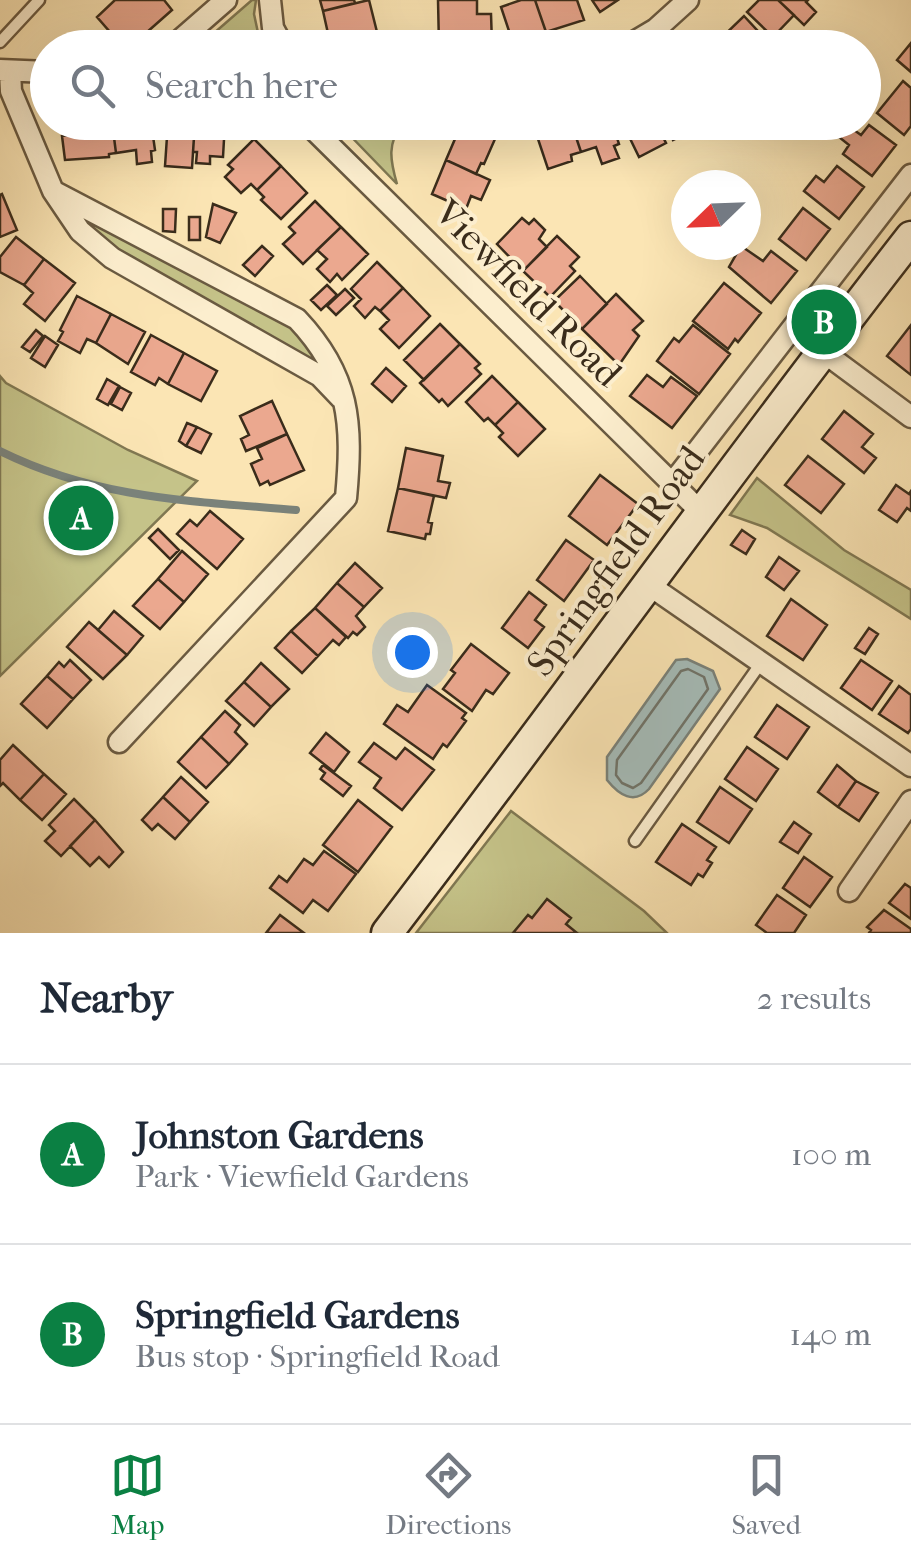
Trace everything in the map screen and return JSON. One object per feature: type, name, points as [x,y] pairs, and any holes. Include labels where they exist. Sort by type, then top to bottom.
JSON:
[{"type":"street","points":[[192,30],[226,0]]},
{"type":"street","points":[[270,0],[274,30]]},
{"type":"street","points":[[654,30],[688,0]]},
{"type":"street","points":[[30,72],[5,71],[30,136]]},
{"type":"street","points":[[32,140],[53,191],[80,231],[112,258],[292,358],[320,376],[343,400]]},
{"type":"street","name":"Viewfield Road","points":[[324,140],[702,513]]},
{"type":"street","name":"Springfield Road","points":[[671,485],[911,176]]},
{"type":"street","points":[[53,191],[297,319],[322,346],[337,373],[350,451],[346,498],[119,742]]},
{"type":"street","name":"Springfield Road","points":[[387,933],[911,237]]},
{"type":"street","points":[[822,351],[911,417]]},
{"type":"street","points":[[649,584],[911,766]]},
{"type":"street","points":[[850,891],[911,802]]},
{"type":"lane","points":[[0,42],[39,0]]},
{"type":"lane","points":[[635,842],[761,663]]},
{"type":"shaded area","points":[[252,0],[256,0],[257,30],[218,30]]},
{"type":"shaded area","points":[[354,140],[394,140],[391,152],[397,184]]},
{"type":"shaded area","points":[[53,191],[297,319],[337,373],[112,258]]},
{"type":"shaded area","points":[[0,376],[6,383],[128,450],[197,481],[0,676]]},
{"type":"shaded area","points":[[757,478],[844,550],[911,590],[911,619],[767,528],[730,515]]},
{"type":"shaded area","points":[[511,811],[644,911],[667,933],[416,933]]},
{"type":"water","points":[[687,659],[713,671],[720,689],[649,789],[638,796],[627,796],[607,780],[607,757],[676,660]]},
{"type":"building","points":[[115,0],[164,0],[172,10],[149,30],[108,30],[97,17]]},
{"type":"building","points":[[320,0],[354,0],[355,3],[323,11]]},
{"type":"building","points":[[369,0],[376,30],[327,30],[323,11]]},
{"type":"building","points":[[438,0],[477,0],[477,14],[491,14],[492,30],[439,30]]},
{"type":"building","points":[[535,0],[545,30],[509,30],[501,7]]},
{"type":"building","points":[[535,0],[577,0],[584,20],[545,30]]},
{"type":"building","points":[[592,0],[618,0],[600,12]]},
{"type":"building","points":[[759,0],[778,0],[794,15],[780,30],[766,30],[747,12]]},
{"type":"building","points":[[778,0],[808,0],[816,12],[804,25]]},
{"type":"building","points":[[744,16],[757,30],[729,30]]},
{"type":"building","points":[[911,43],[911,72],[897,60]]},
{"type":"building","points":[[903,81],[911,88],[911,126],[904,135],[881,116],[881,108]]},
{"type":"building","points":[[881,134],[896,145],[872,176],[843,154],[849,145],[843,140],[881,140]]},
{"type":"building","points":[[62,140],[114,140],[116,153],[109,157],[65,160]]},
{"type":"building","points":[[114,140],[154,140],[152,162],[137,164],[136,150],[116,153]]},
{"type":"building","points":[[167,140],[194,140],[192,168],[165,166]]},
{"type":"building","points":[[194,140],[224,140],[223,157],[210,156],[210,164],[196,163],[197,152],[193,152]]},
{"type":"building","points":[[255,140],[281,166],[257,190],[251,184],[241,193],[225,177],[233,169],[228,165]]},
{"type":"building","points":[[455,140],[495,140],[476,174],[446,160]]},
{"type":"building","points":[[538,140],[577,140],[581,152],[571,155],[572,161],[548,169]]},
{"type":"building","points":[[577,140],[618,140],[619,144],[614,146],[619,158],[602,164],[596,147],[581,152]]},
{"type":"building","points":[[631,140],[664,140],[666,143],[639,157]]},
{"type":"building","points":[[446,160],[490,180],[481,200],[471,196],[466,209],[432,194]]},
{"type":"building","points":[[281,166],[307,193],[281,219],[261,200],[264,197],[257,190]]},
{"type":"building","points":[[837,166],[864,187],[839,219],[804,191],[816,176],[824,182]]},
{"type":"building","points":[[0,195],[17,230],[0,237]]},
{"type":"building","points":[[315,201],[341,227],[303,264],[283,244],[295,233],[289,227]]},
{"type":"building","points":[[213,204],[236,213],[220,243],[206,237]]},
{"type":"building","points":[[803,208],[830,229],[806,260],[779,239]]},
{"type":"building","points":[[163,209],[176,209],[175,232],[163,231]]},
{"type":"building","points":[[189,217],[200,217],[200,240],[189,240]]},
{"type":"building","points":[[522,218],[529,224],[534,219],[545,230],[539,239],[547,247],[523,271],[497,244]]},
{"type":"building","points":[[341,227],[368,254],[342,280],[337,274],[330,282],[317,269],[327,259],[317,250]]},
{"type":"building","points":[[557,236],[579,257],[570,266],[575,271],[550,297],[523,271]]},
{"type":"building","points":[[16,237],[44,259],[24,285],[0,272],[0,257]]},
{"type":"building","points":[[262,246],[273,256],[255,276],[243,265]]},
{"type":"building","points":[[771,251],[797,271],[771,303],[729,267],[733,260],[763,261]]},
{"type":"building","points":[[44,259],[75,283],[45,321],[24,304],[33,293],[24,285]]},
{"type":"building","points":[[377,262],[403,288],[380,311],[375,307],[365,318],[354,306],[361,299],[351,289]]},
{"type":"building","points":[[580,276],[607,304],[582,329],[554,301]]},
{"type":"building","points":[[724,283],[761,313],[728,349],[693,321]]},
{"type":"building","points":[[327,285],[337,295],[321,310],[311,300]]},
{"type":"building","points":[[403,288],[430,316],[399,348],[380,329],[389,320],[380,311]]},
{"type":"building","points":[[345,289],[354,298],[336,315],[327,306]]},
{"type":"building","points":[[616,294],[643,321],[633,330],[639,336],[619,365],[582,329]]},
{"type":"building","points":[[77,296],[111,314],[96,343],[87,339],[80,353],[58,341]]},
{"type":"building","points":[[111,314],[145,332],[128,364],[96,343]]},
{"type":"building","points":[[440,324],[460,344],[424,380],[404,360]]},
{"type":"building","points":[[693,325],[730,354],[699,394],[657,361],[674,338],[679,342]]},
{"type":"building","points":[[911,325],[911,375],[887,356]]},
{"type":"building","points":[[36,330],[43,336],[30,352],[22,347]]},
{"type":"building","points":[[151,335],[184,353],[168,384],[159,378],[155,385],[131,372]]},
{"type":"building","points":[[45,336],[58,345],[45,367],[31,358]]},
{"type":"building","points":[[460,344],[480,364],[475,368],[481,374],[448,406],[420,383]]},
{"type":"building","points":[[184,353],[217,371],[201,401],[168,384]]},
{"type":"building","points":[[386,368],[406,386],[392,402],[372,384]]},
{"type":"building","points":[[647,375],[663,387],[671,377],[697,396],[672,428],[630,396]]},
{"type":"building","points":[[492,376],[518,402],[495,425],[488,418],[484,421],[466,402]]},
{"type":"building","points":[[107,379],[119,386],[108,405],[97,399]]},
{"type":"building","points":[[120,387],[131,393],[122,410],[111,404]]},
{"type":"building","points":[[272,401],[287,434],[246,451],[241,439],[249,435],[240,416]]},
{"type":"building","points":[[518,402],[545,429],[518,456],[499,437],[503,433],[495,425]]},
{"type":"building","points":[[844,411],[873,434],[862,447],[876,458],[864,473],[822,439]]},
{"type":"building","points":[[187,423],[197,427],[186,446],[179,441]]},
{"type":"building","points":[[197,427],[211,434],[201,453],[186,446]]},
{"type":"building","points":[[287,434],[304,470],[270,485],[268,481],[260,485],[251,464],[262,459],[257,448]]},
{"type":"building","points":[[406,448],[443,456],[438,481],[450,483],[446,498],[398,488]]},
{"type":"building","points":[[808,456],[844,484],[821,513],[785,485]]},
{"type":"building","points":[[600,475],[638,504],[607,545],[569,516]]},
{"type":"building","points":[[896,485],[909,494],[911,491],[911,511],[907,508],[897,522],[879,510]]},
{"type":"building","points":[[398,488],[434,496],[428,522],[432,523],[430,534],[425,539],[388,531]]},
{"type":"building","points":[[210,511],[243,539],[217,569],[177,534],[190,520],[197,526]]},
{"type":"building","points":[[158,529],[179,550],[170,559],[149,538]]},
{"type":"building","points":[[742,530],[755,539],[746,554],[731,545]]},
{"type":"building","points":[[566,540],[594,560],[564,601],[537,580]]},
{"type":"building","points":[[182,551],[208,574],[184,602],[158,579]]},
{"type":"building","points":[[779,557],[799,571],[784,590],[766,577]]},
{"type":"building","points":[[355,563],[382,588],[364,607],[337,583]]},
{"type":"building","points":[[158,579],[184,602],[160,629],[133,606]]},
{"type":"building","points":[[337,583],[364,607],[356,616],[365,627],[348,638],[315,608]]},
{"type":"building","points":[[529,592],[546,605],[535,620],[544,627],[528,648],[502,628]]},
{"type":"building","points":[[791,599],[827,625],[803,660],[767,636]]},
{"type":"building","points":[[315,608],[346,637],[339,645],[333,640],[318,656],[291,631]]},
{"type":"building","points":[[114,611],[143,636],[127,655],[98,630]]},
{"type":"building","points":[[89,622],[127,655],[103,679],[67,647]]},
{"type":"building","points":[[869,628],[878,634],[865,654],[855,648]]},
{"type":"building","points":[[291,631],[318,656],[302,673],[275,648]]},
{"type":"building","points":[[471,644],[509,673],[493,694],[486,690],[472,711],[443,689],[455,673],[451,670]]},
{"type":"building","points":[[70,660],[91,680],[73,699],[47,676],[59,662],[64,667]]},
{"type":"building","points":[[861,660],[892,681],[872,710],[841,688]]},
{"type":"building","points":[[261,663],[289,689],[271,707],[244,682]]},
{"type":"building","points":[[47,676],[73,699],[47,728],[21,704]]},
{"type":"building","points":[[244,682],[271,707],[254,726],[226,701]]},
{"type":"building","points":[[427,685],[466,713],[462,718],[466,721],[433,759],[384,724],[397,705],[408,712]]},
{"type":"building","points":[[899,686],[911,695],[908,733],[879,714]]},
{"type":"building","points":[[777,705],[809,727],[787,759],[755,737]]},
{"type":"building","points":[[225,711],[240,725],[235,732],[247,744],[229,764],[201,737]]},
{"type":"building","points":[[326,733],[349,752],[334,772],[310,753]]},
{"type":"building","points":[[201,737],[229,764],[206,788],[178,762]]},
{"type":"building","points":[[374,743],[396,759],[405,748],[434,770],[402,810],[374,788],[381,778],[359,762]]},
{"type":"building","points":[[13,745],[44,774],[20,800],[3,783],[0,786],[0,760]]},
{"type":"building","points":[[747,747],[778,769],[756,801],[725,779]]},
{"type":"building","points":[[323,765],[351,786],[343,796],[321,779],[325,773],[320,769]]},
{"type":"building","points":[[837,765],[856,781],[838,807],[818,792]]},
{"type":"building","points":[[44,774],[66,794],[42,820],[20,800]]},
{"type":"building","points":[[181,777],[208,802],[190,822],[163,797]]},
{"type":"building","points":[[856,781],[878,793],[859,821],[838,807]]},
{"type":"building","points":[[720,787],[752,809],[729,843],[697,822]]},
{"type":"building","points":[[163,797],[190,822],[175,839],[158,824],[152,830],[142,820]]},
{"type":"building","points":[[74,799],[95,820],[61,856],[45,841],[55,831],[49,825]]},
{"type":"building","points":[[358,800],[392,827],[358,872],[323,845]]},
{"type":"building","points":[[95,820],[123,852],[109,867],[99,857],[90,866],[70,846]]},
{"type":"building","points":[[794,822],[811,834],[798,853],[780,842]]},
{"type":"building","points":[[682,824],[716,847],[707,860],[712,863],[703,877],[698,874],[691,885],[656,862]]},
{"type":"building","points":[[324,851],[356,874],[328,911],[313,900],[303,913],[270,888],[279,876],[287,882],[304,859],[313,865]]},
{"type":"building","points":[[804,857],[832,877],[810,907],[783,888]]},
{"type":"building","points":[[905,884],[911,888],[911,919],[889,903]]},
{"type":"building","points":[[777,895],[806,915],[794,933],[767,933],[756,925]]},
{"type":"building","points":[[547,899],[571,918],[566,924],[577,933],[513,933],[528,915],[532,918]]},
{"type":"building","points":[[884,910],[911,929],[911,933],[869,933],[867,927]]},
{"type":"building","points":[[280,915],[304,933],[266,933]]},
{"type":"waterway","points":[[0,451],[36,467],[109,488],[182,500],[296,510]]},
{"type":"place","name":"Springfield Gardens","points":[[824,322]]},
{"type":"place","name":"Johnston Gardens","points":[[81,518]]}]
